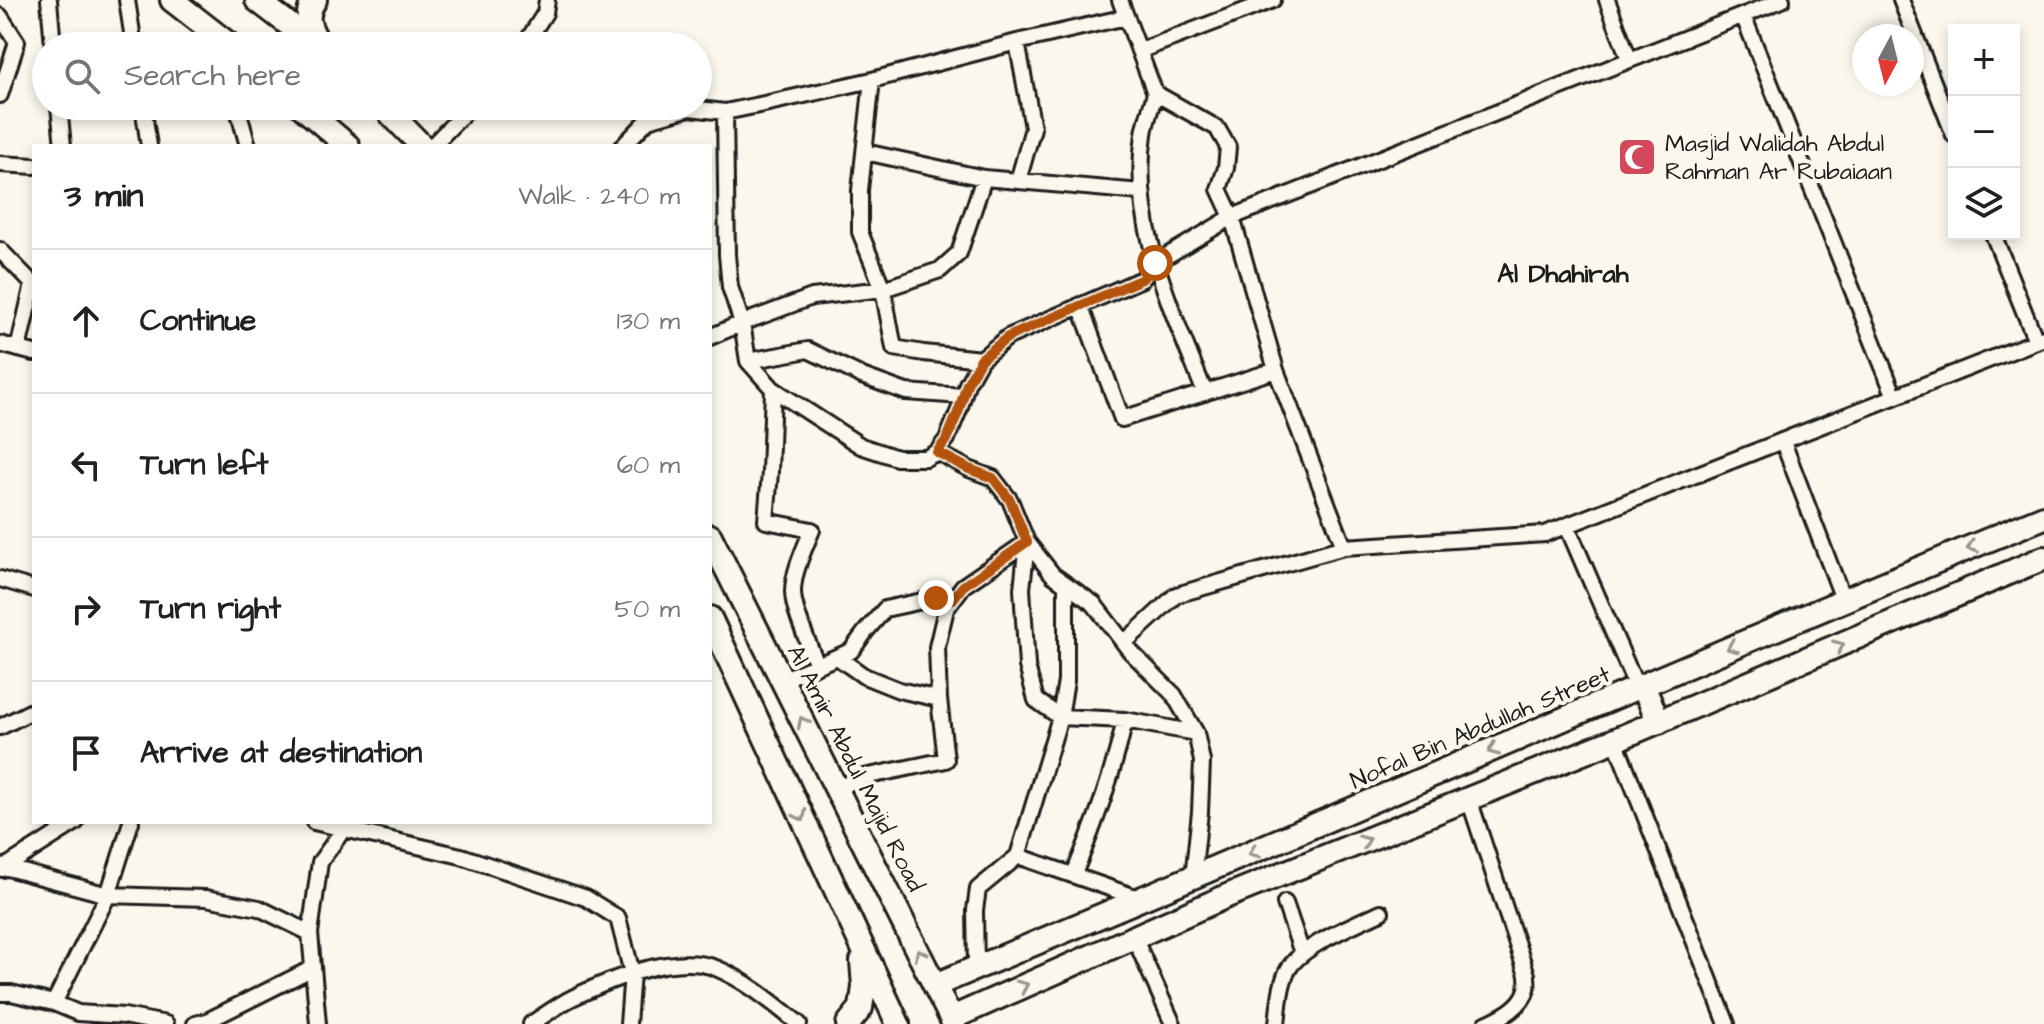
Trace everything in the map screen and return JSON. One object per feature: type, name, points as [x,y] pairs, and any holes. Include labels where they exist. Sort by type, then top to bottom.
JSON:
[{"type":"main road","points":[[172,0],[210,32]]},
{"type":"main road","points":[[257,0],[300,32]]},
{"type":"main road","points":[[311,32],[308,21],[315,0]]},
{"type":"main road","points":[[317,120],[346,144]]},
{"type":"main road","points":[[397,120],[420,144]]},
{"type":"main road","name":"Nofal Bin Abdullah Street","points":[[935,985],[1193,878],[1843,599],[2044,517]]},
{"type":"main road","name":"Al Amir Abdul Majid Road","points":[[712,540],[953,1021]]},
{"type":"main road","points":[[953,1021],[1227,896],[1659,722],[2044,558]]},
{"type":"main road","points":[[712,622],[898,1024]]},
{"type":"main road","points":[[1640,687],[1659,722]]},
{"type":"main road","points":[[848,1024],[861,1008],[864,987],[860,944]]},
{"type":"street","points":[[49,0],[52,32]]},
{"type":"street","points":[[127,0],[132,32]]},
{"type":"street","points":[[533,32],[545,13],[547,0]]},
{"type":"street","points":[[1120,0],[1155,93],[1144,134],[1141,192],[1155,263],[1205,393]]},
{"type":"street","points":[[1139,51],[1273,0]]},
{"type":"street","points":[[1607,0],[1629,59]]},
{"type":"street","points":[[725,112],[727,255],[730,287],[742,323],[748,361],[773,389],[861,446],[897,458],[926,458],[937,452],[947,439],[967,384],[981,359],[1008,337],[1142,279],[1155,263],[1232,217],[1782,0]]},
{"type":"street","points":[[1901,0],[1948,120]]},
{"type":"street","points":[[1743,15],[1895,397]]},
{"type":"street","points":[[0,16],[17,42],[0,95]]},
{"type":"street","points":[[712,111],[725,112],[872,80],[1126,17]]},
{"type":"street","points":[[1017,42],[1033,128],[1018,181]]},
{"type":"street","points":[[872,80],[860,190],[860,232],[883,289],[894,348],[981,359]]},
{"type":"street","points":[[1155,93],[1217,128],[1228,147],[1226,168],[1219,189],[1232,217],[1276,370],[1344,547]]},
{"type":"street","points":[[60,120],[63,144]]},
{"type":"street","points":[[145,120],[149,144]]},
{"type":"street","points":[[241,120],[247,144]]},
{"type":"street","points":[[434,144],[457,120]]},
{"type":"street","points":[[625,144],[648,120]]},
{"type":"street","points":[[865,152],[984,178],[1141,192]]},
{"type":"street","points":[[0,164],[32,166]]},
{"type":"street","points":[[712,336],[812,297],[883,289],[940,270],[959,253],[984,178]]},
{"type":"street","points":[[1124,643],[1176,595],[1344,547],[1545,534],[2040,340],[1996,240]]},
{"type":"street","points":[[0,250],[32,283]]},
{"type":"street","points":[[18,349],[32,288]]},
{"type":"street","points":[[1080,305],[1122,419],[1276,370]]},
{"type":"street","points":[[0,344],[32,352]]},
{"type":"street","points":[[748,361],[808,350],[862,376],[906,392],[963,396]]},
{"type":"street","points":[[773,389],[766,521],[812,530],[798,566],[793,592],[817,665]]},
{"type":"street","points":[[1783,442],[1843,599]]},
{"type":"street","points":[[937,452],[993,478],[1010,500],[1027,542],[1053,575],[1094,604],[1124,643],[1174,695],[1196,733],[1202,761],[1193,878]]},
{"type":"street","points":[[1567,526],[1640,687]]},
{"type":"street","points":[[837,789],[859,778],[946,760],[937,647],[946,609],[963,586],[1027,542]]},
{"type":"street","points":[[1027,542],[1022,589],[1027,666],[1036,700],[1060,717],[1125,720],[1196,733]]},
{"type":"street","points":[[0,579],[32,588]]},
{"type":"street","points":[[976,968],[975,910],[978,889],[1018,856],[1060,717],[1066,681],[1066,584]]},
{"type":"street","points":[[782,680],[851,651],[885,609],[936,598],[953,599]]},
{"type":"street","points":[[837,657],[864,676],[899,690],[939,699]]},
{"type":"street","points":[[2,725],[32,711]]},
{"type":"street","points":[[1074,874],[1101,808],[1125,720]]},
{"type":"street","points":[[1615,740],[1727,1024]]},
{"type":"street","points":[[1469,799],[1527,975],[1527,989],[1505,1020],[1486,1024]]},
{"type":"street","points":[[2,868],[73,824]]},
{"type":"street","points":[[54,1003],[108,895],[130,824]]},
{"type":"street","points":[[318,1024],[310,933],[320,862],[345,826],[461,856],[586,898],[618,918],[632,973],[628,1024]]},
{"type":"street","points":[[1018,856],[1141,899]]},
{"type":"street","points":[[2,868],[108,895],[206,898],[259,908],[310,933]]},
{"type":"street","points":[[1285,903],[1302,953]]},
{"type":"street","points":[[1277,1024],[1288,969],[1302,953],[1381,912]]},
{"type":"street","points":[[1134,937],[1173,1024]]},
{"type":"street","points":[[531,1024],[571,998],[632,973],[683,962],[713,967],[740,979],[799,1024]]},
{"type":"street","points":[[195,1024],[207,1021],[313,968]]},
{"type":"street","points":[[0,993],[54,1003],[78,1013],[124,1016],[166,1024]]},
{"type":"place","name":"Masjid Walidah Abdul Rahman Ar Rubaiaan","points":[[1637,157]]},
{"type":"district","name":"Al Dhahirah","points":[[1563,273]]},
{"type":"route","points":[[936,598],[953,599],[963,586],[1027,542],[1010,500],[993,478],[937,452],[947,439],[967,384],[981,359],[1008,337],[1142,279],[1155,263]]}]
